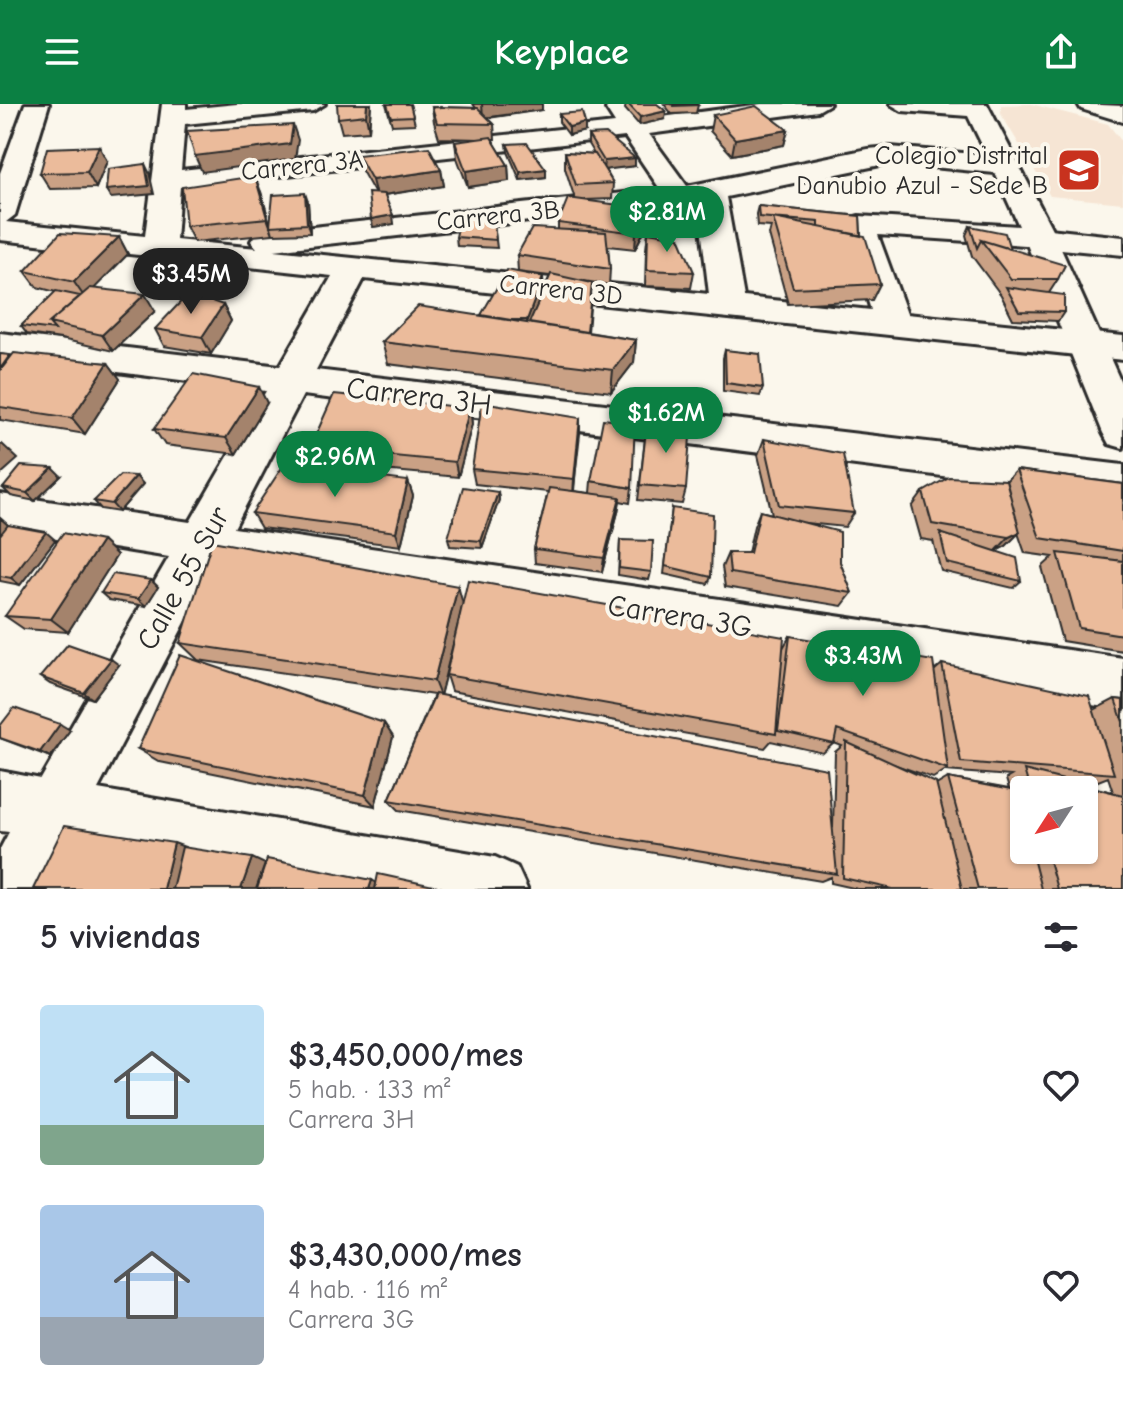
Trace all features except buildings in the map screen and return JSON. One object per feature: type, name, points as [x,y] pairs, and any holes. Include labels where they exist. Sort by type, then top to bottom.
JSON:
[{"type":"street","points":[[0,215],[37,104]]},
{"type":"street","points":[[171,249],[167,180],[173,111],[313,104]]},
{"type":"street","points":[[614,104],[632,129],[695,194],[728,307]]},
{"type":"street","name":"Carrera 3A","points":[[167,180],[632,129],[818,104]]},
{"type":"street","points":[[902,104],[976,106],[1002,165],[1040,237],[1123,433]]},
{"type":"street","points":[[1090,104],[1120,116]]},
{"type":"street","name":"Carrera 3B","points":[[171,249],[695,194],[868,157],[890,155],[1002,165]]},
{"type":"street","points":[[893,324],[859,225],[1123,246]]},
{"type":"street","name":"Carrera 3D","points":[[0,231],[1123,348]]},
{"type":"street","name":"Calle 55 Sur","points":[[12,889],[27,807],[202,543],[353,268]]},
{"type":"street","name":"Carrera 3H","points":[[0,345],[1123,482]]},
{"type":"street","name":"Carrera 3G","points":[[0,512],[1123,684]]},
{"type":"street","points":[[27,807],[495,889]]},
{"type":"shaded area","name":"Colegio Distrital Danubio Azul - Sede B","points":[[1031,104],[1108,124],[1123,143],[1123,203],[1050,196],[1001,114],[1001,105]]},
{"type":"place","name":"Colegio Distrital Danubio Azul - Sede B","points":[[1079,170]]}]
